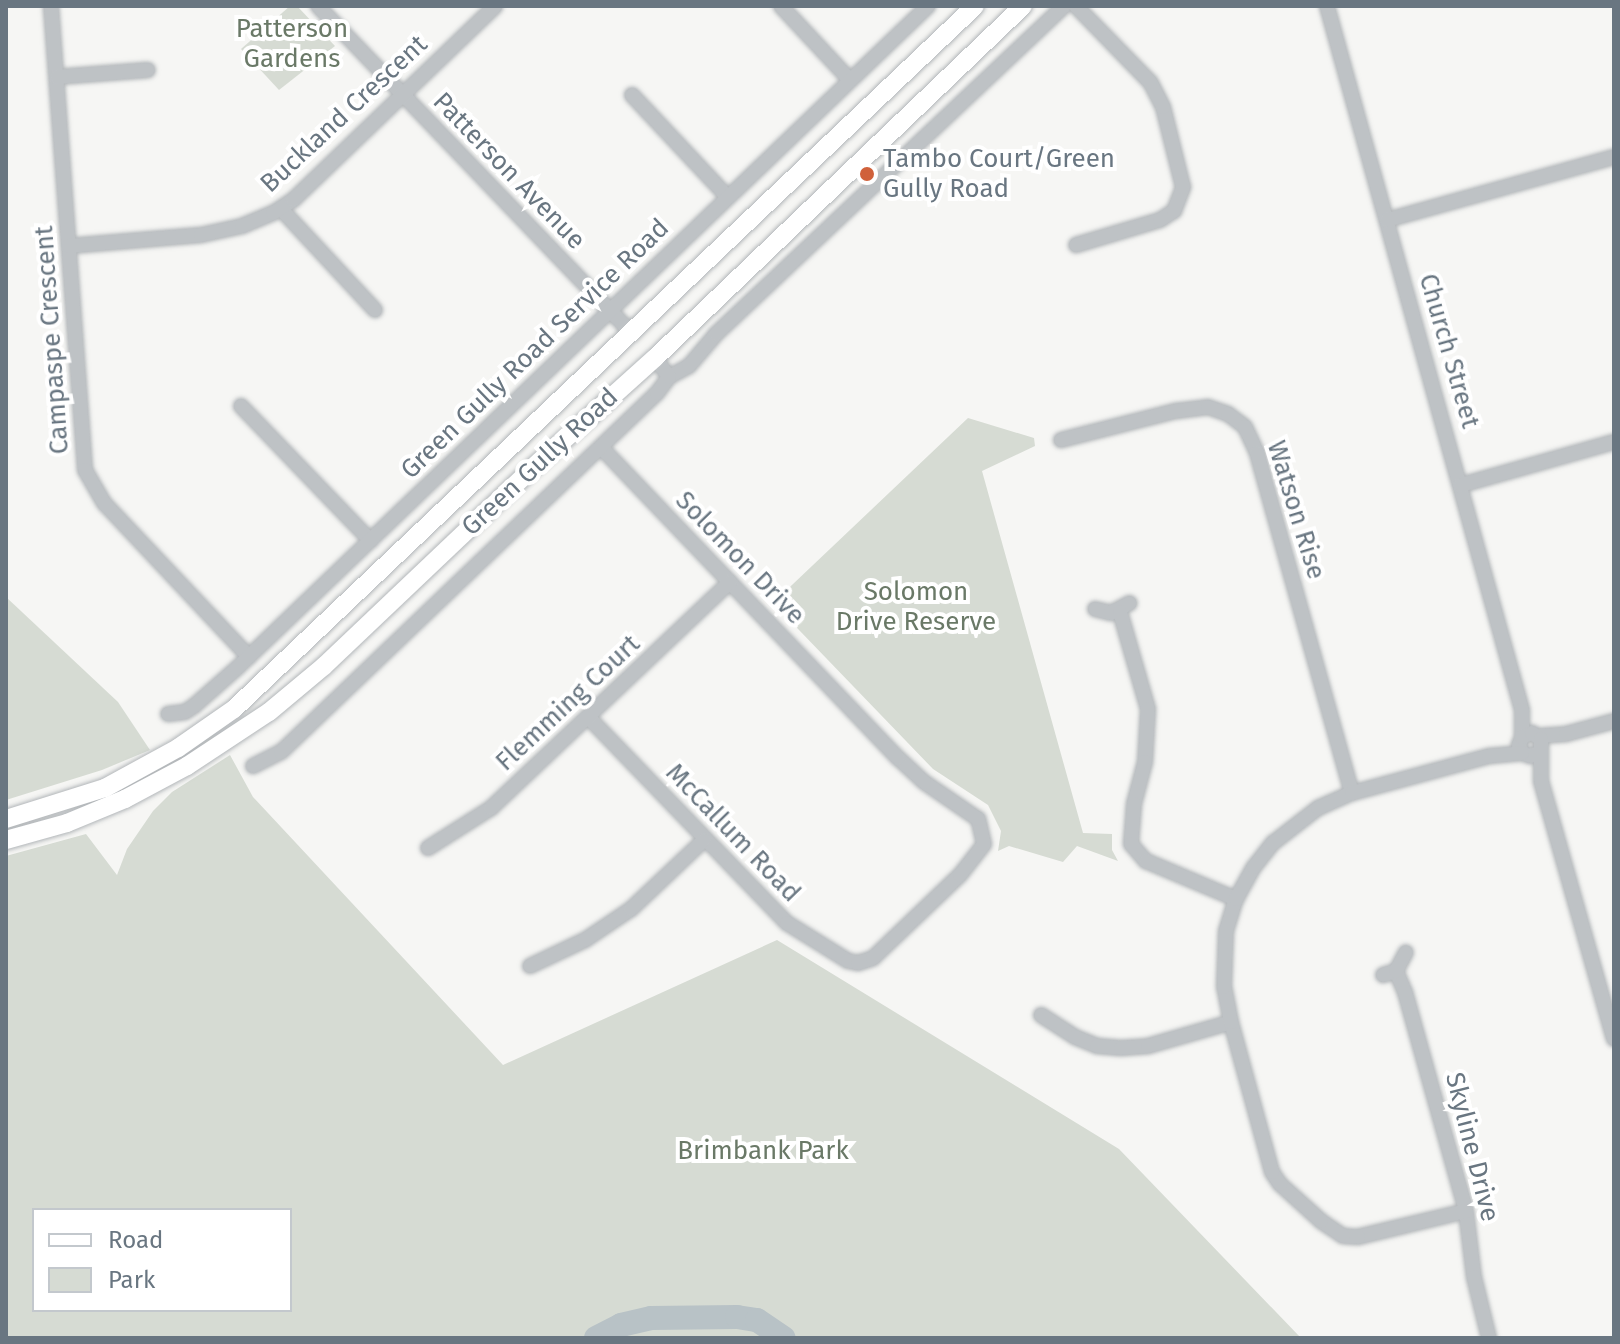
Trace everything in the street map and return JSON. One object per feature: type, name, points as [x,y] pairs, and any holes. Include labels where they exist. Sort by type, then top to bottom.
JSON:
[{"type":"main road","name":"Green Gully Road","points":[[6,819],[105,788],[178,748],[234,709],[975,6]]},
{"type":"main road","name":"Green Gully Road","points":[[6,840],[67,823],[125,799],[187,766],[269,712],[324,666],[526,474],[655,358],[1020,7]]},
{"type":"main road","points":[[632,334],[655,358]]},
{"type":"street","name":"Campaspe Crescent","points":[[51,6],[85,470],[105,504],[249,657]]},
{"type":"street","name":"Patterson Avenue","points":[[318,6],[632,334]]},
{"type":"street","name":"Buckland Crescent","points":[[69,246],[201,235],[242,226],[281,209],[495,6]]},
{"type":"street","points":[[781,6],[849,79]]},
{"type":"street","name":"Green Gully Road Service Road","points":[[168,714],[185,712],[194,706],[249,657],[928,6]]},
{"type":"street","points":[[253,766],[281,752],[657,393],[669,377],[689,366],[716,334],[1064,6]]},
{"type":"street","points":[[1076,6],[1150,82],[1163,107],[1183,187],[1174,211],[1160,220],[1076,245]]},
{"type":"street","name":"Church Street","points":[[1327,6],[1541,781],[1609,1001],[1614,1039]]},
{"type":"street","points":[[1020,7],[1038,30]]},
{"type":"street","points":[[57,77],[148,70]]},
{"type":"street","points":[[632,95],[727,196]]},
{"type":"street","points":[[1387,220],[1614,157]]},
{"type":"street","points":[[281,209],[375,310]]},
{"type":"street","points":[[655,358],[669,377]]},
{"type":"street","points":[[241,406],[371,541]]},
{"type":"street","name":"Watson Rise","points":[[1061,440],[1176,411],[1208,407],[1228,414],[1245,427],[1257,453],[1352,793]]},
{"type":"street","points":[[1461,485],[1614,442]]},
{"type":"street","name":"Solomon Drive","points":[[601,447],[898,758],[924,782],[978,819],[984,832],[982,849],[960,875],[873,958],[858,963]]},
{"type":"street","name":"Flemming Court","points":[[428,848],[491,808],[730,582]]},
{"type":"street","points":[[1095,609],[1125,608],[1148,709],[1145,762],[1132,818],[1131,844],[1146,861],[1236,899]]},
{"type":"street","name":"McCallum Road","points":[[589,718],[787,923],[833,952],[858,963]]},
{"type":"street","points":[[1466,1211],[1358,1237],[1343,1236],[1321,1221],[1272,1172],[1224,987],[1223,957],[1236,899],[1273,843],[1318,808],[1352,793],[1614,721]]},
{"type":"street","points":[[530,966],[585,940],[631,909],[704,840]]},
{"type":"street","name":"Skyline Drive","points":[[1406,952],[1390,973],[1405,992],[1466,1211],[1476,1286],[1489,1338]]},
{"type":"street","points":[[1041,1015],[1075,1037],[1097,1046],[1121,1048],[1148,1046],[1231,1022]]},
{"type":"green space","name":"Patterson Gardens","points":[[290,6],[297,6],[335,46],[279,90],[241,49]]},
{"type":"green space","name":"Solomon Drive Reserve","points":[[968,418],[1034,438],[1035,446],[982,471],[1083,833],[1112,834],[1112,850],[1118,861],[1077,846],[1063,862],[1009,846],[998,851],[1001,831],[988,805],[933,769],[773,603]]},
{"type":"green space","points":[[6,597],[118,702],[150,750],[102,770],[6,800]]},
{"type":"green space","name":"Brimbank Park","points":[[230,755],[253,797],[503,1065],[777,940],[1119,1149],[1300,1337],[6,1338],[6,856],[86,834],[117,875],[127,849],[153,811],[172,792]]},
{"type":"waterway","points":[[596,1338],[621,1325],[651,1318],[737,1317],[757,1320],[784,1338]]},
{"type":"place","name":"Tambo Court/Green Gully Road","points":[[867,174]]}]
